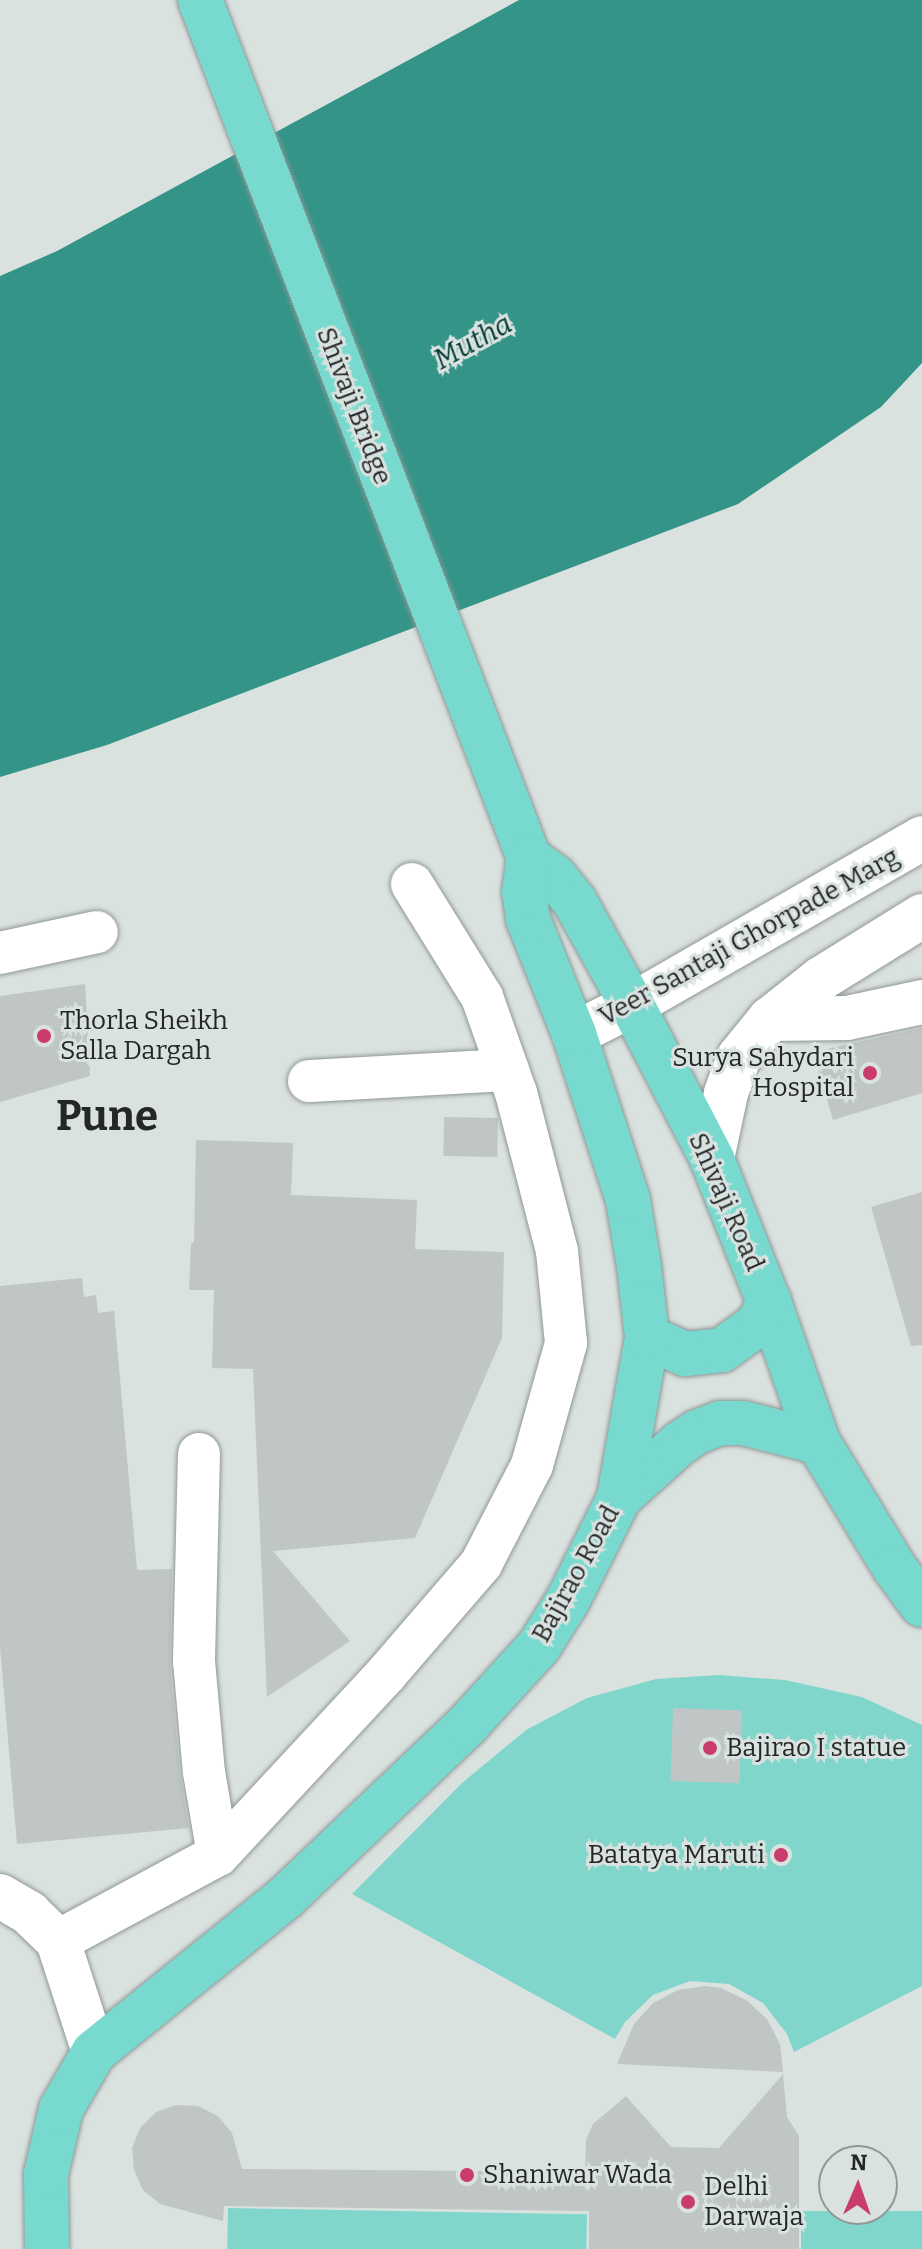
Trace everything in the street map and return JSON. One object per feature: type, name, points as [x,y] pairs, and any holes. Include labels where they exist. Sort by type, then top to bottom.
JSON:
[{"type":"highway","name":"Shivaji Bridge","points":[[200,0],[511,811]]},
{"type":"highway","name":"Shivaji Road","points":[[511,811],[529,858],[555,877],[575,902],[712,1159],[769,1302],[818,1442],[894,1567],[922,1605]]},
{"type":"highway","name":"Bajirao Road","points":[[47,2249],[46,2174],[61,2109],[94,2052],[286,1897],[468,1724],[539,1646],[568,1600],[619,1498],[647,1337],[628,1200],[574,1034],[528,919],[524,892],[529,858]]},
{"type":"highway","points":[[647,1337],[685,1354],[722,1350],[758,1324],[769,1302]]},
{"type":"highway","points":[[619,1498],[679,1444],[697,1432],[720,1423],[743,1423],[818,1442]]},
{"type":"main road","name":"Veer Santaji Ghorpade Marg","points":[[574,1034],[632,1005],[922,838]]},
{"type":"main road","points":[[712,1159],[726,1093],[739,1057],[770,1019],[822,978],[922,916]]},
{"type":"main road","points":[[770,1019],[847,1018],[922,1002]]},
{"type":"main road","points":[[0,1896],[29,1913],[58,1941],[94,2052]]},
{"type":"street","points":[[58,1941],[218,1855],[387,1673],[481,1564],[532,1465],[566,1343],[557,1251],[508,1070],[482,997],[412,884]]},
{"type":"street","points":[[0,953],[97,932]]},
{"type":"street","points":[[309,1081],[508,1070]]},
{"type":"street","points":[[199,1454],[194,1661],[204,1772],[218,1855]]},
{"type":"shaded area","points":[[719,1675],[785,1680],[862,1697],[922,1725],[922,1986],[794,2052],[787,2034],[763,2003],[729,1984],[690,1981],[653,1995],[625,2022],[615,2039],[352,1894],[462,1783],[526,1730],[587,1698],[656,1679]]},
{"type":"shaded area","points":[[228,2208],[587,2214],[586,2249],[227,2249]]},
{"type":"shaded area","points":[[801,2211],[818,2211],[818,2225],[898,2225],[898,2211],[922,2211],[922,2249],[801,2249]]},
{"type":"water","name":"Mutha","points":[[519,0],[922,0],[922,363],[881,407],[738,504],[107,745],[0,777],[0,276],[57,251]]},
{"type":"building","name":"Thorla Sheikh Salla Dargah","points":[[85,984],[90,1076],[0,1102],[0,996]]},
{"type":"building","name":"Surya Sahydari Hospital","points":[[922,1028],[922,1093],[833,1120],[813,1052]]},
{"type":"building","points":[[444,1117],[498,1118],[497,1157],[443,1156]]},
{"type":"building","points":[[196,1140],[293,1143],[291,1195],[417,1200],[415,1249],[504,1252],[502,1338],[415,1538],[273,1551],[350,1641],[267,1697],[253,1369],[212,1368],[214,1290],[189,1290],[191,1243],[194,1243]]},
{"type":"building","points":[[922,1192],[922,1345],[911,1346],[871,1207]]},
{"type":"building","points":[[82,1278],[84,1297],[96,1295],[98,1313],[114,1311],[137,1570],[172,1569],[170,1663],[180,1774],[189,1828],[17,1844],[0,1647],[0,1286]]},
{"type":"building","points":[[673,1708],[742,1710],[739,1783],[670,1781]]},
{"type":"building","points":[[705,1986],[721,1988],[746,2000],[767,2019],[780,2044],[783,2072],[617,2064],[634,2024],[653,2003],[678,1990]]},
{"type":"building","name":"Shaniwar Wada","points":[[783,2074],[787,2117],[799,2136],[799,2249],[589,2249],[589,2211],[224,2206],[223,2221],[160,2204],[143,2190],[134,2170],[132,2148],[140,2128],[156,2112],[176,2105],[198,2106],[218,2116],[232,2133],[242,2169],[585,2172],[586,2140],[593,2124],[626,2096],[671,2147],[719,2148]]},
{"type":"place","name":"Thorla Sheikh Salla Dargah","points":[[44,1036]]},
{"type":"place","name":"Surya Sahydari Hospital","points":[[870,1073]]},
{"type":"place","name":"Bajirao I statue","points":[[710,1748]]},
{"type":"place","name":"Batatya Maruti","points":[[781,1855]]},
{"type":"place","name":"Shaniwar Wada","points":[[467,2175]]},
{"type":"place","name":"Delhi Darwaja","points":[[688,2202]]},
{"type":"district","name":"Pune","points":[[107,1116]]}]
